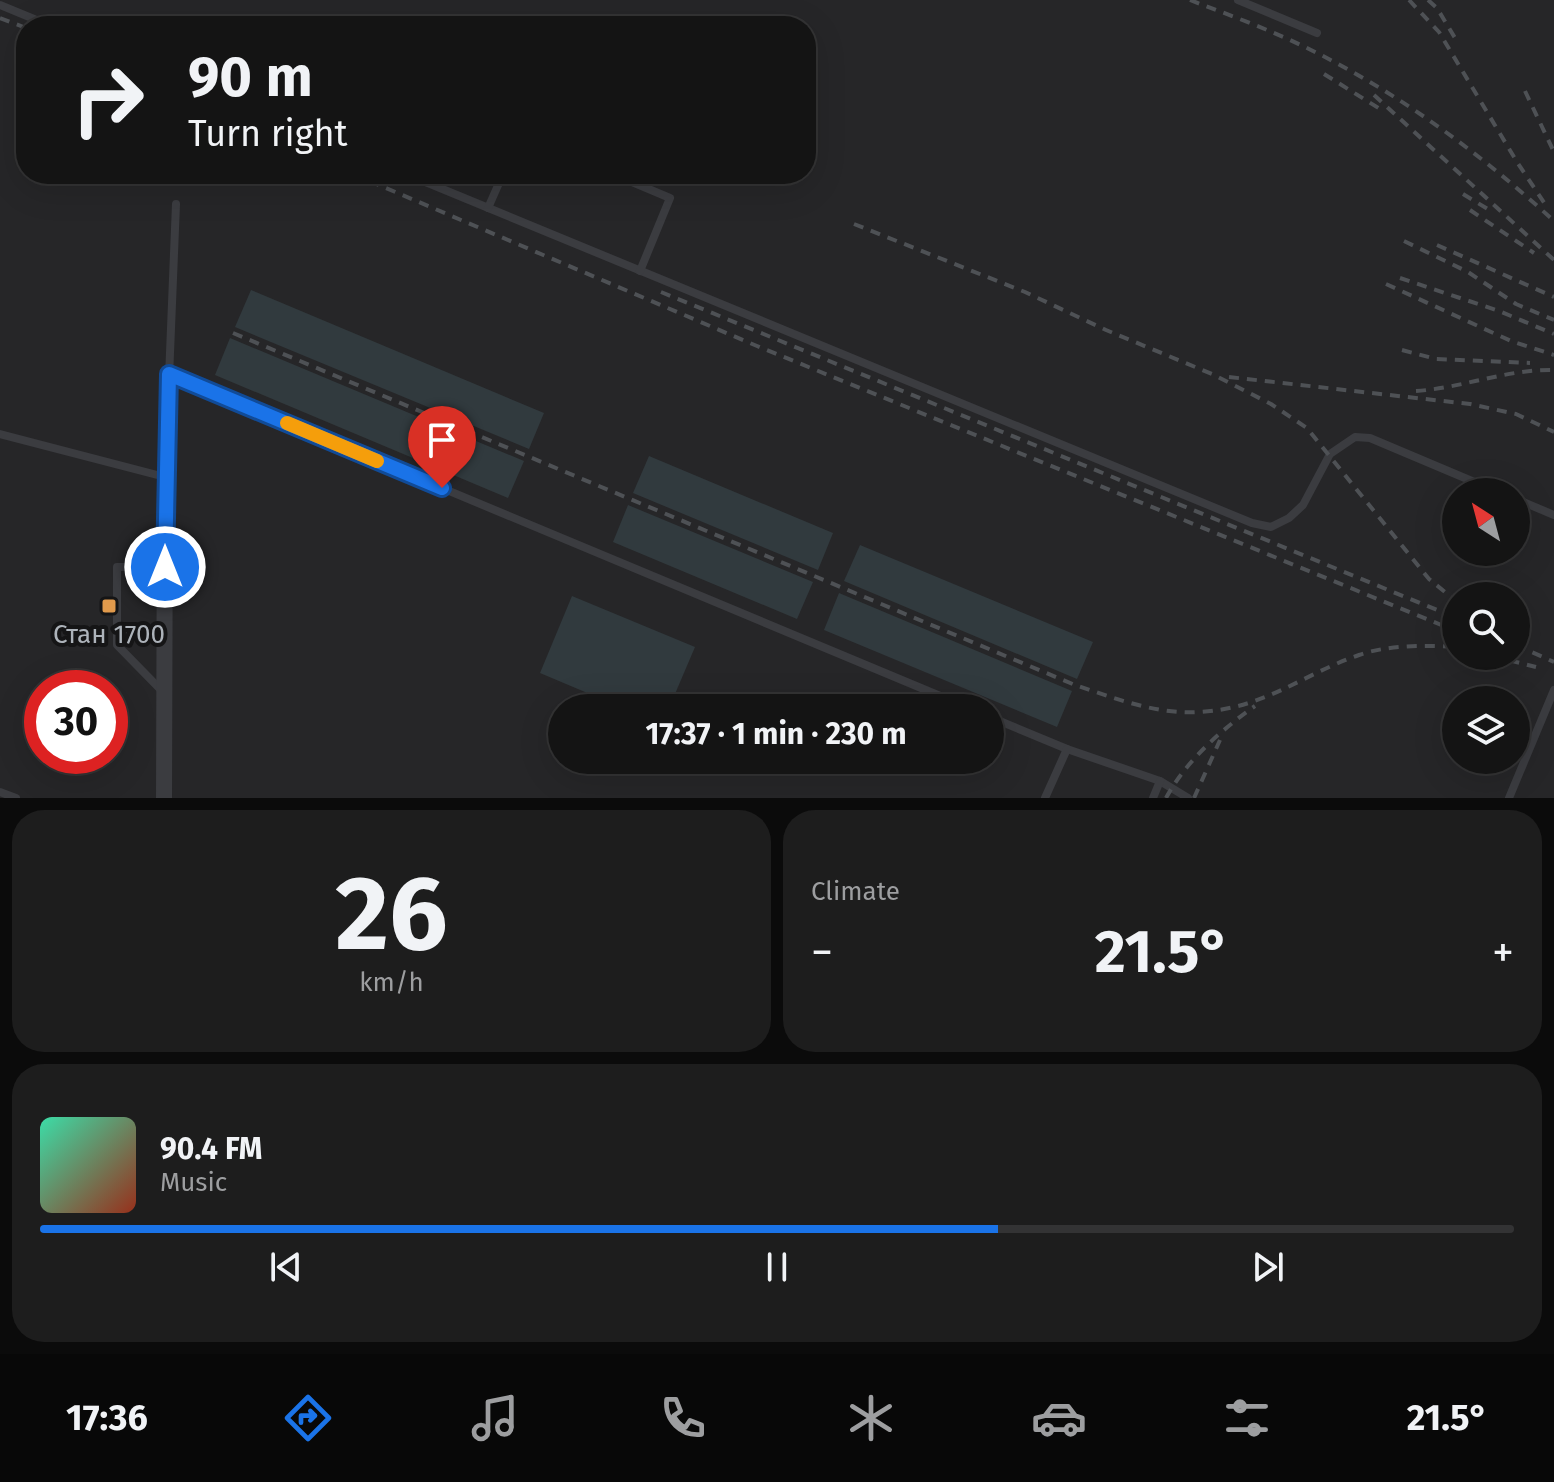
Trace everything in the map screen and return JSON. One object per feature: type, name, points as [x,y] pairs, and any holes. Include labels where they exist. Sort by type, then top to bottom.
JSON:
[{"type":"street","points":[[164,798],[165,477]]},
{"type":"lane","points":[[1238,0],[1317,33]]},
{"type":"lane","points":[[0,5],[27,16]]},
{"type":"lane","points":[[430,184],[1252,523],[1271,527],[1289,518],[1303,505],[1330,454],[1355,437],[1370,438],[1465,478]]},
{"type":"lane","points":[[488,208],[499,184]]},
{"type":"lane","points":[[637,184],[670,198],[640,271]]},
{"type":"lane","points":[[0,434],[165,477],[176,204]]},
{"type":"lane","points":[[169,374],[935,694]]},
{"type":"lane","points":[[1530,505],[1554,515]]},
{"type":"lane","points":[[165,567],[117,567],[117,645],[165,693]]},
{"type":"lane","points":[[1509,798],[1554,690]]},
{"type":"lane","points":[[1004,723],[1067,749],[1160,781],[1188,798]]},
{"type":"lane","points":[[1045,798],[1067,749]]},
{"type":"lane","points":[[1153,798],[1160,781]]},
{"type":"lane","points":[[0,792],[16,798]]},
{"type":"shaded area","points":[[0,0],[1554,0],[1554,798],[0,798]]},
{"type":"shaded area","points":[[251,290],[544,413],[529,449],[235,327]]},
{"type":"shaded area","points":[[230,338],[524,461],[508,498],[215,375]]},
{"type":"shaded area","points":[[649,456],[833,533],[818,570],[633,493]]},
{"type":"shaded area","points":[[628,505],[813,582],[797,619],[613,542]]},
{"type":"shaded area","points":[[860,545],[1093,642],[1077,679],[844,581]]},
{"type":"shaded area","points":[[839,593],[1072,691],[1057,727],[1004,705],[1004,694],[978,694],[824,630]]},
{"type":"shaded area","points":[[572,596],[695,647],[675,694],[590,694],[540,673]]},
{"type":"railway","points":[[1190,0],[1295,42],[1375,85],[1438,126],[1498,172],[1554,221]]},
{"type":"railway","points":[[1409,0],[1439,32],[1547,207]]},
{"type":"railway","points":[[1428,0],[1437,8],[1455,38]]},
{"type":"railway","points":[[0,18],[16,24]]},
{"type":"railway","points":[[1324,74],[1380,109]]},
{"type":"railway","points":[[1525,91],[1554,152]]},
{"type":"railway","points":[[1374,95],[1554,260]]},
{"type":"railway","points":[[376,184],[757,346],[1442,625]]},
{"type":"railway","points":[[1463,194],[1491,211]]},
{"type":"railway","points":[[1470,210],[1534,253]]},
{"type":"railway","points":[[854,224],[1025,292],[1212,374],[1271,404],[1307,428],[1429,579],[1442,590]]},
{"type":"railway","points":[[1404,241],[1468,272],[1516,304],[1554,320]]},
{"type":"railway","points":[[1437,245],[1554,297]]},
{"type":"railway","points":[[1400,278],[1499,311],[1554,334]]},
{"type":"railway","points":[[1386,284],[1511,341],[1554,355]]},
{"type":"railway","points":[[661,292],[1442,612]]},
{"type":"railway","points":[[233,333],[1075,685],[1136,704],[1184,712],[1223,709],[1264,697],[1370,652],[1407,646],[1442,646]]},
{"type":"railway","points":[[1402,350],[1436,359],[1530,363]]},
{"type":"railway","points":[[1416,391],[1519,372],[1554,370]]},
{"type":"railway","points":[[1229,377],[1470,404],[1516,414],[1554,432]]},
{"type":"railway","points":[[1530,651],[1554,662]]},
{"type":"railway","points":[[1530,666],[1536,667]]},
{"type":"railway","points":[[1166,798],[1205,747],[1255,706]]},
{"type":"railway","points":[[1194,798],[1220,740]]},
{"type":"slow traffic","points":[[287,423],[377,461]]},
{"type":"place","name":"Стан 1700","points":[[109,606]]},
{"type":"route","points":[[165,567],[169,374],[442,488]]}]
